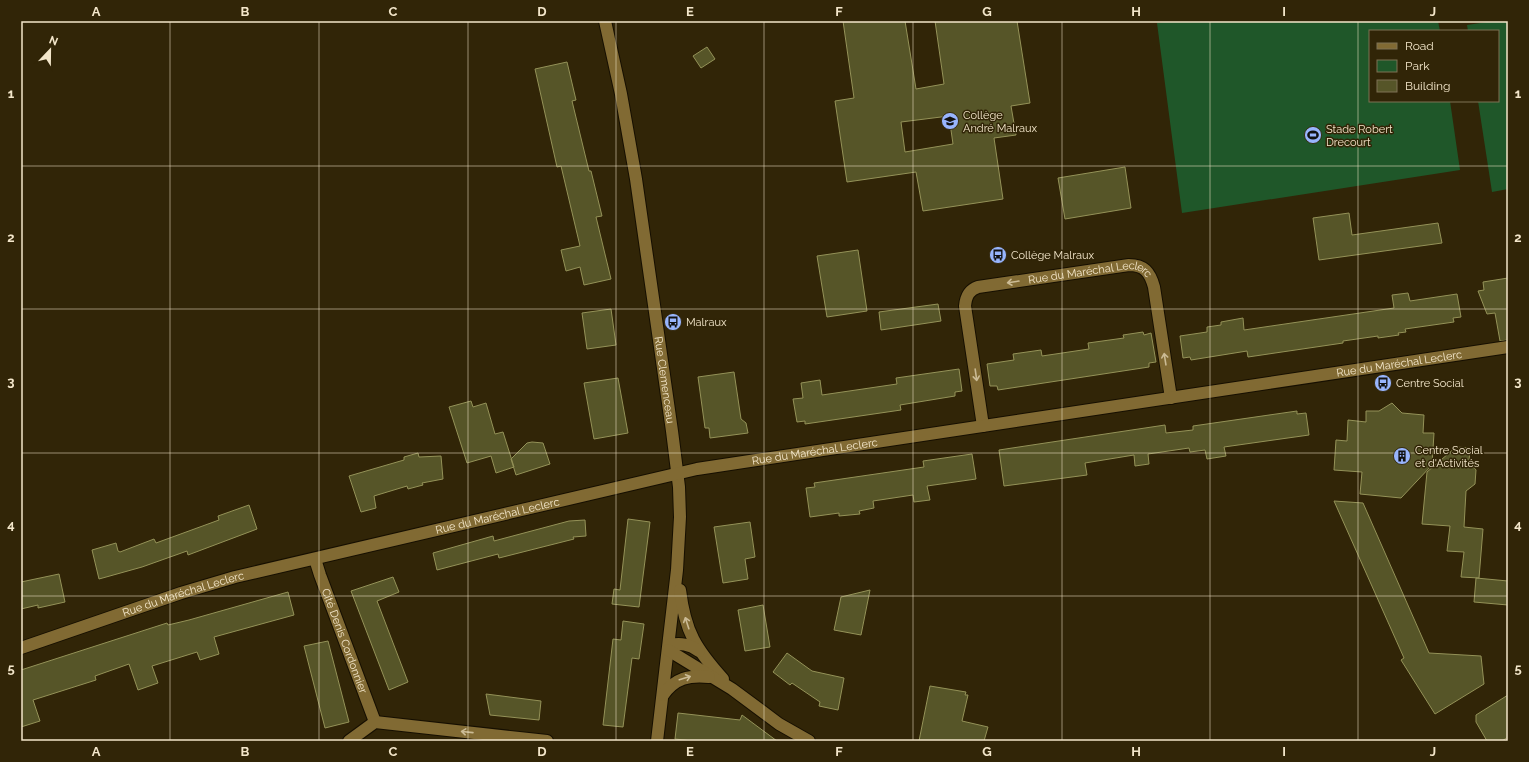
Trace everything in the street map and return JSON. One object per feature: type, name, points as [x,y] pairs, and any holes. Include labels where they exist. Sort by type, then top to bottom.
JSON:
[{"type":"street","name":"Rue Clemenceau","points":[[605,21],[621,94],[636,179],[677,473],[680,510],[677,570],[657,741]]},
{"type":"street","name":"Rue du Maréchal Leclerc","points":[[983,426],[965,306],[967,296],[970,291],[978,287],[1050,276],[1129,265],[1135,265],[1145,269],[1152,279],[1154,287],[1171,398]]},
{"type":"street","name":"Rue du Maréchal Leclerc","points":[[21,648],[208,585],[677,473],[712,466],[1508,347]]},
{"type":"street","name":"Cité Denis Cordonnier","points":[[315,559],[322,583],[375,722]]},
{"type":"street","points":[[677,570],[681,604],[694,642],[700,652],[732,689]]},
{"type":"street","points":[[668,647],[682,644],[688,645],[700,652]]},
{"type":"street","points":[[668,647],[686,662],[732,689],[779,724],[809,741]]},
{"type":"street","points":[[663,695],[672,684],[683,678],[698,676],[713,677]]},
{"type":"street","points":[[349,741],[375,722],[547,741]]},
{"type":"green space","name":"Stade Robert Drecourt","points":[[1171,21],[1438,21],[1440,30],[1369,30],[1369,102],[1450,102],[1460,170],[1182,213],[1157,23]]},
{"type":"green space","points":[[1494,21],[1508,21],[1508,189],[1492,192],[1478,102],[1499,102],[1499,30],[1468,30],[1467,25]]},
{"type":"building","points":[[843,21],[905,21],[916,89],[944,84],[935,21],[1017,21],[1030,103],[1011,106],[1016,135],[994,138],[1003,199],[923,211],[916,172],[847,182],[835,101],[854,98]],"holes":[[[949,116],[953,144],[905,152],[901,122]]]},
{"type":"building","points":[[707,47],[715,59],[701,68],[693,56]]},
{"type":"building","points":[[567,62],[576,100],[572,101],[589,171],[591,171],[602,216],[596,217],[611,279],[584,285],[580,267],[566,271],[561,250],[580,246],[561,166],[557,167],[535,69]]},
{"type":"building","points":[[1125,167],[1131,208],[1065,219],[1058,178]]},
{"type":"building","points":[[1349,213],[1352,235],[1438,223],[1442,243],[1319,260],[1313,218]]},
{"type":"building","points":[[858,250],[867,311],[827,317],[817,256]]},
{"type":"building","points":[[1508,278],[1508,340],[1500,341],[1495,313],[1487,314],[1478,291],[1484,290],[1483,282]]},
{"type":"building","points":[[1408,293],[1410,301],[1457,294],[1461,317],[1453,318],[1454,322],[1405,329],[1406,332],[1398,333],[1399,335],[1378,338],[1378,336],[1343,341],[1343,343],[1248,357],[1247,351],[1191,360],[1190,357],[1183,358],[1180,336],[1207,332],[1207,327],[1221,325],[1221,322],[1243,318],[1244,330],[1394,308],[1392,295]]},
{"type":"building","points":[[938,304],[941,321],[881,330],[879,312]]},
{"type":"building","points":[[611,309],[616,345],[587,349],[582,313]]},
{"type":"building","points":[[1143,332],[1144,335],[1151,333],[1156,362],[1149,363],[1149,367],[998,390],[997,386],[990,386],[987,364],[1014,360],[1013,354],[1041,350],[1042,356],[1089,349],[1088,343],[1124,338],[1123,335]]},
{"type":"building","points":[[959,369],[962,391],[955,392],[955,396],[900,405],[901,410],[805,424],[805,421],[797,422],[793,399],[803,398],[801,383],[820,380],[822,395],[897,384],[896,378]]},
{"type":"building","points":[[734,372],[741,419],[746,423],[748,433],[710,438],[709,428],[705,428],[698,377]]},
{"type":"building","points":[[618,378],[628,433],[594,439],[584,383]]},
{"type":"building","points":[[471,401],[473,407],[486,403],[495,434],[503,432],[514,467],[496,473],[491,456],[467,463],[449,407]]},
{"type":"building","name":"Centre Social et d'Activités","points":[[1392,403],[1402,413],[1424,415],[1423,433],[1434,433],[1432,465],[1401,498],[1360,494],[1362,472],[1334,470],[1336,440],[1347,441],[1348,420],[1366,422],[1366,411],[1379,411]]},
{"type":"building","points":[[1297,411],[1297,414],[1306,413],[1309,435],[1224,447],[1226,456],[1207,459],[1205,450],[1190,452],[1189,448],[1148,454],[1149,464],[1135,466],[1134,455],[1085,463],[1087,475],[1004,486],[999,450],[1165,425],[1166,433],[1193,430],[1193,426]]},
{"type":"building","points":[[527,443],[543,443],[550,464],[516,475],[511,459]]},
{"type":"building","points":[[1456,447],[1470,448],[1469,461],[1476,470],[1475,484],[1466,491],[1464,527],[1483,529],[1479,578],[1461,577],[1464,552],[1447,551],[1450,526],[1422,524],[1427,472]]},
{"type":"building","points":[[418,453],[419,457],[441,456],[443,479],[422,483],[423,485],[408,489],[407,486],[374,496],[376,508],[361,512],[349,476],[404,460],[404,457]]},
{"type":"building","points":[[972,454],[976,479],[927,486],[930,500],[914,502],[913,495],[873,501],[874,508],[859,511],[860,514],[839,516],[839,513],[810,517],[806,488],[815,487],[814,483],[924,467],[923,461]]},
{"type":"building","points":[[1334,501],[1363,503],[1429,653],[1481,656],[1484,684],[1435,714],[1401,660],[1404,658]]},
{"type":"building","points":[[249,505],[257,529],[188,555],[187,551],[142,567],[99,579],[92,550],[116,543],[118,551],[120,552],[154,539],[156,543],[219,520],[218,516]]},
{"type":"building","points":[[628,519],[650,522],[639,607],[612,604],[614,589],[620,590]]},
{"type":"building","points":[[585,520],[586,536],[573,537],[574,539],[499,558],[498,554],[437,570],[433,553],[493,536],[494,541],[569,521]]},
{"type":"building","points":[[750,522],[755,557],[745,559],[748,579],[723,583],[714,527]]},
{"type":"building","points":[[59,574],[65,602],[38,608],[38,605],[21,609],[21,582]]},
{"type":"building","points":[[393,577],[399,592],[377,601],[408,682],[389,690],[351,591]]},
{"type":"building","points":[[1476,578],[1508,581],[1508,605],[1474,602]]},
{"type":"building","points":[[870,590],[861,635],[834,630],[841,597]]},
{"type":"building","points":[[288,592],[294,615],[214,637],[219,654],[200,660],[197,652],[152,666],[158,683],[138,690],[129,664],[95,676],[96,680],[33,700],[40,721],[21,727],[21,670],[167,623],[168,625],[189,620]]},
{"type":"building","points":[[763,605],[770,647],[745,651],[738,610]]},
{"type":"building","points":[[623,621],[644,624],[639,659],[632,658],[623,727],[603,725],[613,639],[621,640]]},
{"type":"building","points":[[328,641],[349,722],[325,728],[304,646]]},
{"type":"building","points":[[787,653],[812,671],[844,678],[838,710],[819,706],[820,702],[792,683],[790,685],[773,672]]},
{"type":"building","points":[[930,686],[966,692],[965,695],[968,695],[962,721],[988,727],[984,741],[919,741]]},
{"type":"building","points":[[486,694],[541,701],[539,720],[490,715]]},
{"type":"building","points":[[1508,695],[1508,737],[1502,741],[1487,741],[1476,722],[1476,715]]},
{"type":"building","points":[[678,713],[740,720],[742,715],[777,741],[692,741],[675,739]]},
{"type":"place","name":"Collège André Malraux","points":[[950,121]]},
{"type":"place","name":"Stade Robert Drecourt","points":[[1313,135]]},
{"type":"place","name":"Collège Malraux","points":[[998,255]]},
{"type":"place","name":"Malraux","points":[[673,322]]},
{"type":"place","name":"Centre Social","points":[[1383,383]]},
{"type":"place","name":"Centre Social et d'Activités","points":[[1402,456]]}]
